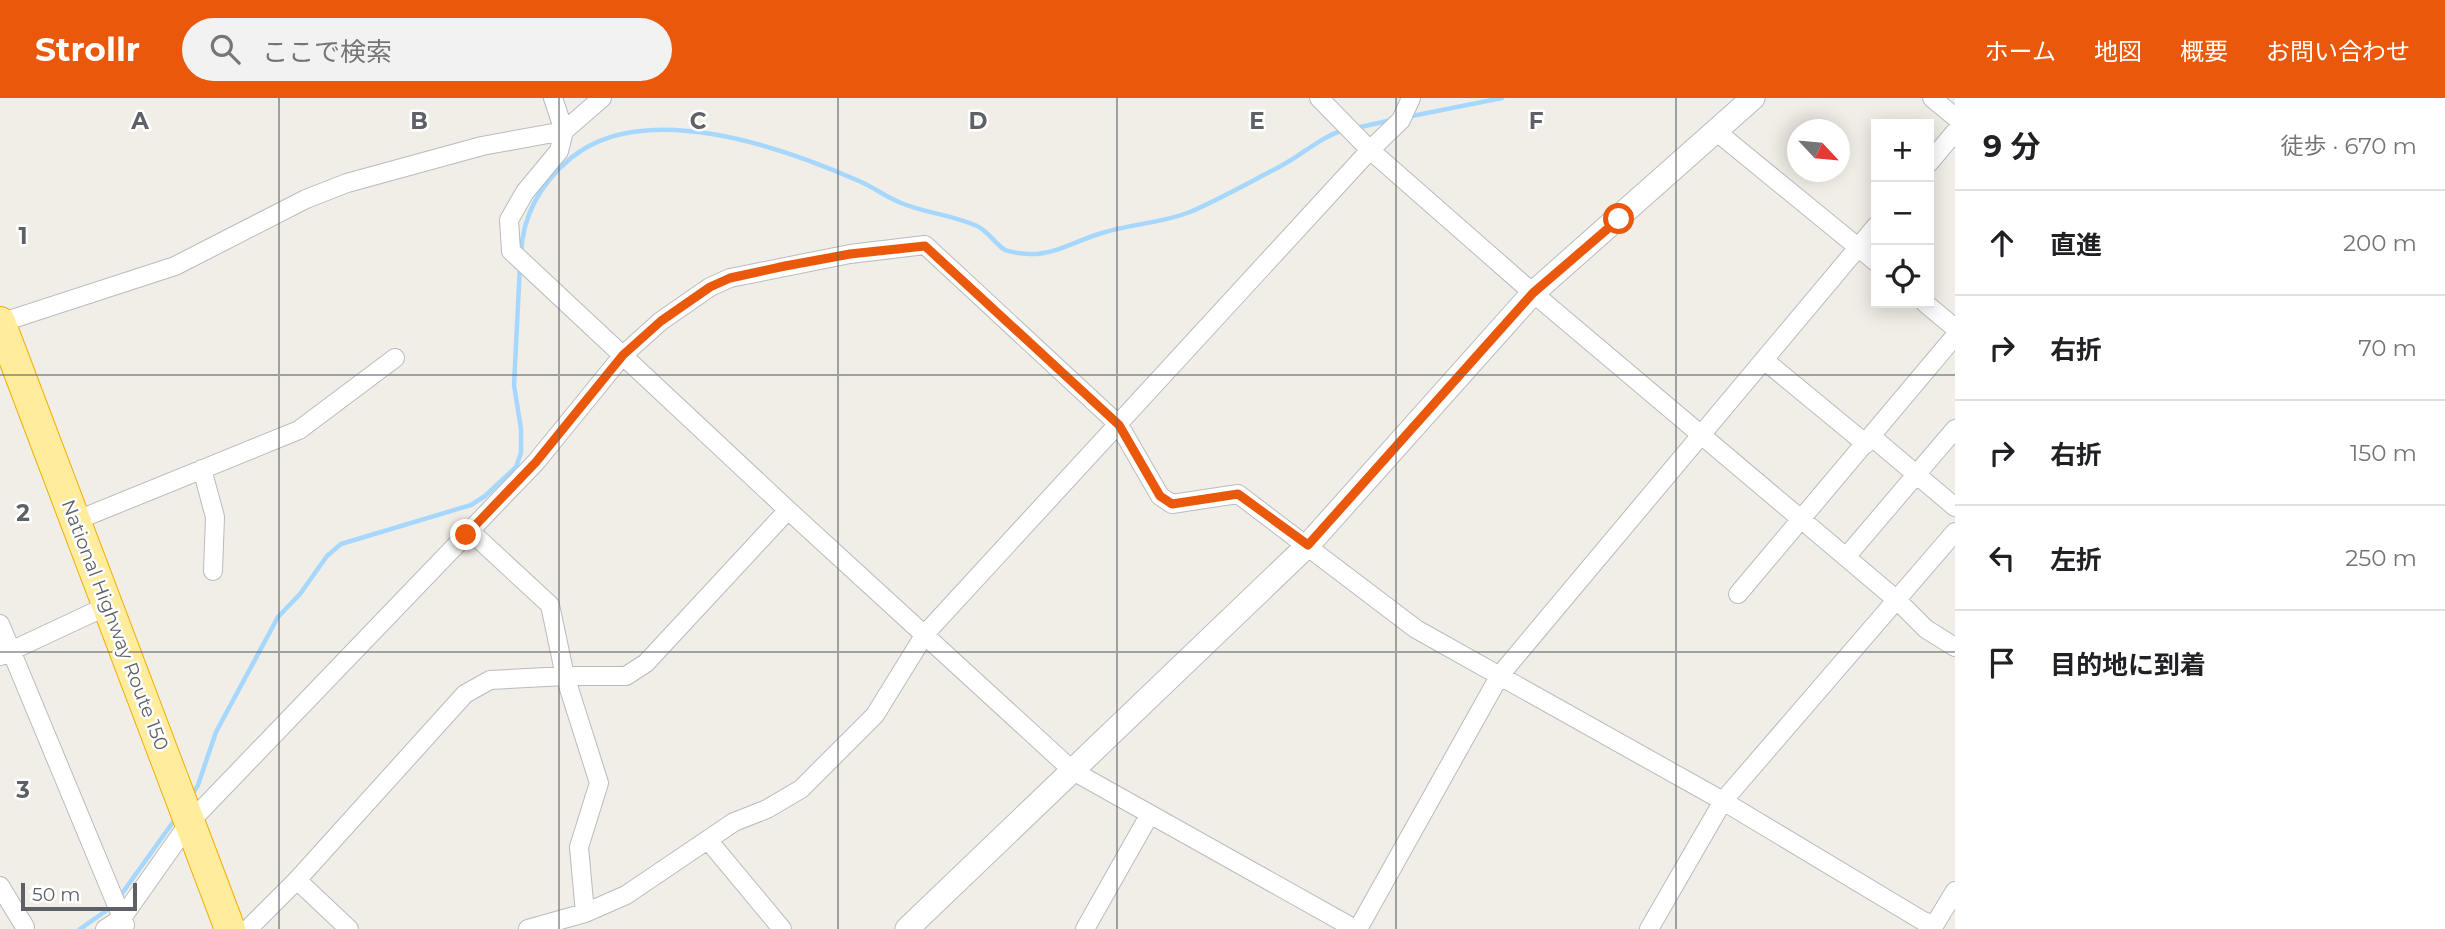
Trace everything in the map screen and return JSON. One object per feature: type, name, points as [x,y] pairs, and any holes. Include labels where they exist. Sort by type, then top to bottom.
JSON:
[{"type":"highway","name":"National Highway Route 150","points":[[0,323],[230,929]]},
{"type":"street","points":[[553,98],[564,131],[559,151],[525,192],[509,220],[511,251],[1073,771],[1357,929],[1500,675],[1871,232]]},
{"type":"street","points":[[0,323],[175,266],[306,199],[347,183],[482,146],[564,131],[602,98]]},
{"type":"street","points":[[1320,98],[1370,150],[1533,293],[1898,601],[1926,629],[1955,647]]},
{"type":"street","points":[[534,928],[585,914],[625,895],[734,822],[767,809],[801,789],[875,715],[925,634],[1370,150],[1401,120],[1411,98]]},
{"type":"street","points":[[907,929],[1308,545],[1533,293],[1753,98]]},
{"type":"street","points":[[1932,98],[1955,117]]},
{"type":"street","points":[[1717,132],[1871,258]]},
{"type":"street","points":[[1934,157],[1955,132]]},
{"type":"street","points":[[105,929],[125,924],[189,822],[536,462],[623,355],[661,321],[710,287],[730,278],[850,254],[925,246],[1119,425],[1160,496],[1172,504],[1238,494],[1416,629],[1723,801],[1933,927],[1955,891]]},
{"type":"street","points":[[1931,308],[1955,328]]},
{"type":"street","points":[[1738,594],[1955,336]]},
{"type":"street","points":[[75,521],[299,430],[395,358]]},
{"type":"street","points":[[1764,360],[1955,506]]},
{"type":"street","points":[[1846,557],[1955,429]]},
{"type":"street","points":[[202,470],[215,517],[213,571]]},
{"type":"street","points":[[248,929],[297,880],[465,694],[490,681],[565,676],[626,676],[646,663],[788,510]]},
{"type":"street","points":[[470,531],[550,605],[565,676],[599,783],[579,847],[585,914]]},
{"type":"street","points":[[1649,929],[1723,801],[1955,532]]},
{"type":"street","points":[[6,654],[107,606]]},
{"type":"street","points":[[0,624],[6,654],[125,924]]},
{"type":"street","points":[[1086,929],[1150,814]]},
{"type":"street","points":[[708,840],[782,929]]},
{"type":"street","points":[[297,880],[349,929]]},
{"type":"street","points":[[0,886],[25,927]]},
{"type":"waterway","points":[[1407,117],[1502,98]]},
{"type":"waterway","points":[[1356,128],[1392,120]]},
{"type":"waterway","points":[[521,253],[522,238],[530,212],[543,188],[560,168],[601,140],[636,132],[674,130],[713,134],[753,143],[828,168],[901,203],[977,226],[1005,250],[1037,254],[1054,251],[1113,230],[1190,212],[1279,167],[1327,137],[1344,130]]},
{"type":"waterway","points":[[191,796],[198,785],[216,732],[278,617],[300,594],[327,556],[341,544],[471,505],[485,496],[516,467],[521,453],[521,429],[514,385],[520,265]]},
{"type":"waterway","points":[[118,899],[176,818]]},
{"type":"waterway","points":[[80,929],[113,906]]},
{"type":"route","points":[[466,535],[536,462],[623,355],[661,321],[710,287],[730,278],[785,266],[850,254],[925,246],[1119,425],[1160,496],[1172,504],[1238,494],[1308,545],[1533,293],[1619,219]]}]
